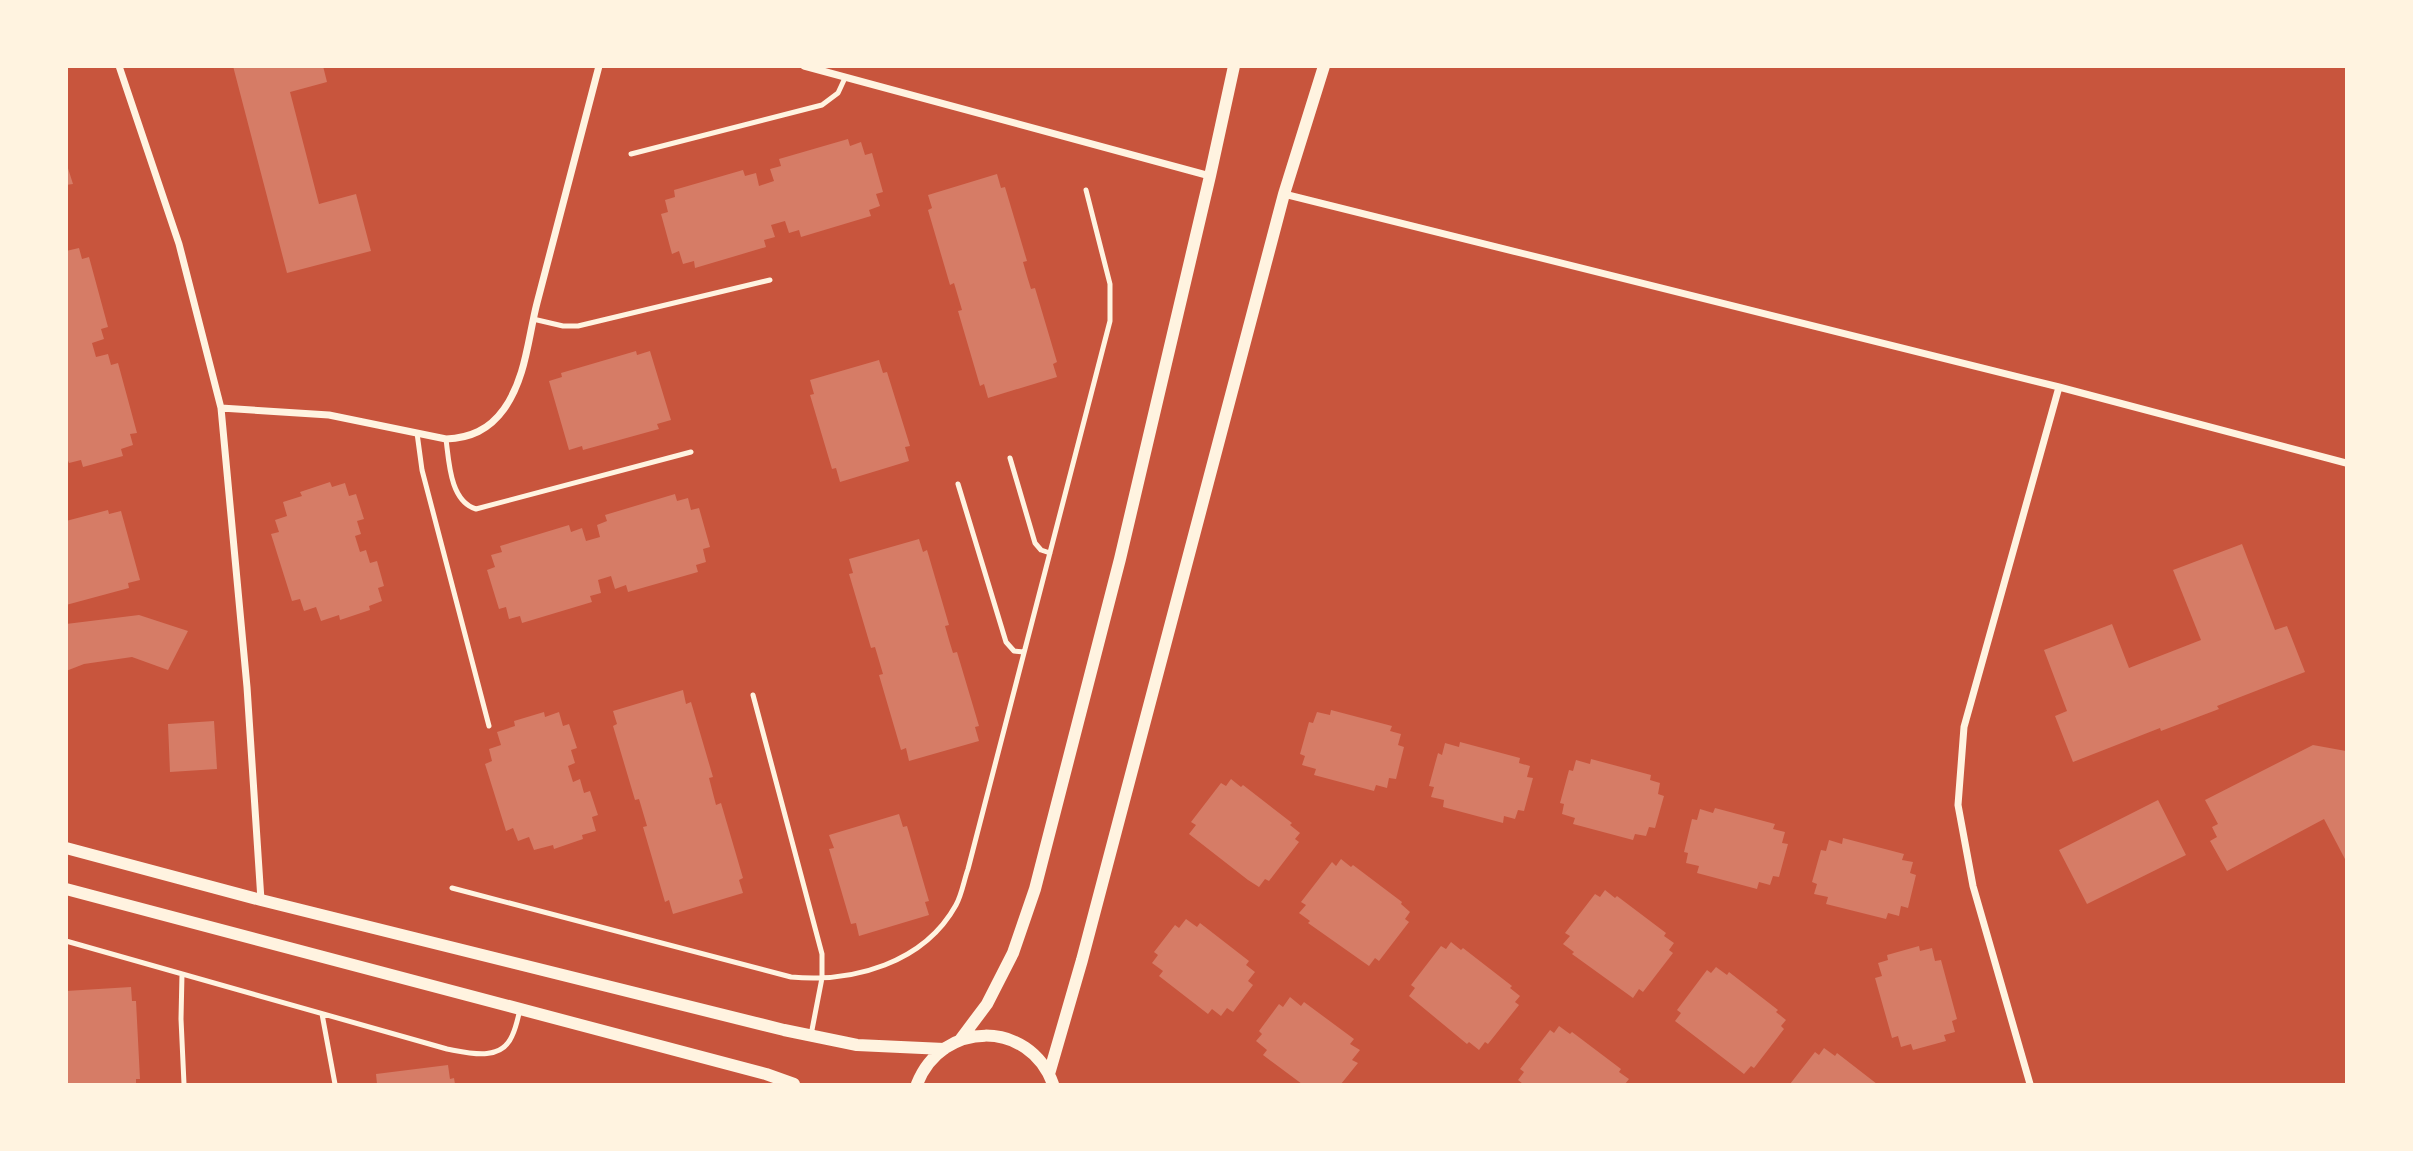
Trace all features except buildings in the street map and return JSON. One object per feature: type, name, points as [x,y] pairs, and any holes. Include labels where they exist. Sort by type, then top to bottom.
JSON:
[{"type":"street","points":[[119,66],[179,244],[221,408],[247,687],[261,900]]},
{"type":"street","points":[[221,408],[329,415],[446,439],[465,438],[484,429],[504,408],[523,370],[533,319],[599,66]]},
{"type":"street","points":[[804,66],[1210,176]]},
{"type":"street","points":[[961,1040],[987,1003],[1013,954],[1035,889],[1120,559],[1234,66]]},
{"type":"street","points":[[1053,1081],[1085,947],[1284,194],[1324,66]]},
{"type":"street","points":[[1284,194],[2059,387],[2347,463]]},
{"type":"street","points":[[2030,1084],[1973,886],[1958,805],[1964,727],[2059,387]]},
{"type":"street","points":[[66,848],[261,900],[811,1036],[857,1045],[944,1049]]},
{"type":"street","points":[[66,889],[766,1074],[794,1084]]},
{"type":"street","points":[[917,1084],[925,1068],[944,1049],[961,1040],[988,1036],[1016,1042],[1038,1059],[1053,1081]]},
{"type":"street","points":[[766,1074],[776,1084]]},
{"type":"lane","points":[[631,154],[822,105],[838,93],[845,78]]},
{"type":"lane","points":[[452,888],[792,977],[821,978],[867,972],[905,955],[941,927],[958,902],[1110,321],[1110,284],[1086,190]]},
{"type":"lane","points":[[533,319],[563,326],[578,326],[770,280]]},
{"type":"lane","points":[[417,433],[422,470],[489,726]]},
{"type":"lane","points":[[446,439],[449,467],[459,497],[468,506],[476,509],[691,452]]},
{"type":"lane","points":[[1010,458],[1035,543],[1041,550],[1049,553]]},
{"type":"lane","points":[[958,484],[1006,642],[1014,651],[1024,652]]},
{"type":"lane","points":[[752,695],[822,954],[821,978],[811,1036]]},
{"type":"lane","points":[[66,941],[447,1049],[485,1054],[494,1052],[512,1037],[520,1009]]},
{"type":"lane","points":[[182,974],[184,1084]]},
{"type":"lane","points":[[322,1014],[335,1084]]}]
